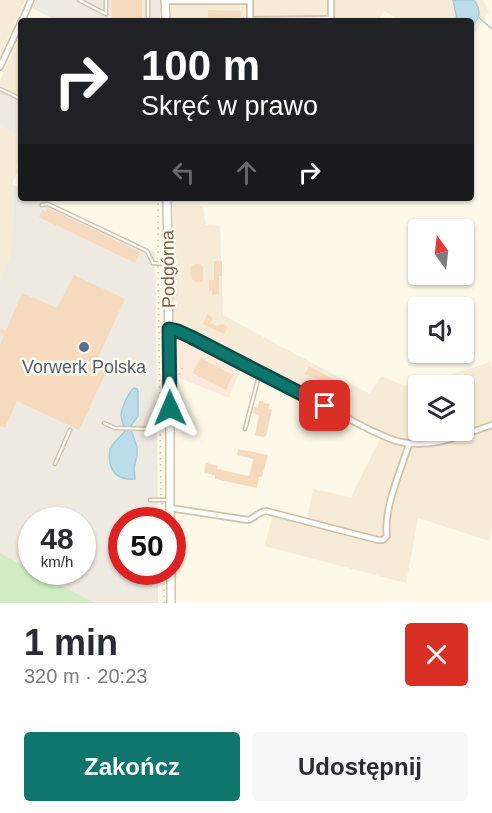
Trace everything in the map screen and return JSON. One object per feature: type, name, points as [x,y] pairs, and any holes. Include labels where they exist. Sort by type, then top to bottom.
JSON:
[{"type":"main road","points":[[165,1],[165,18]]},
{"type":"main road","name":"Podgórna","points":[[167,201],[168,507]]},
{"type":"main road","points":[[171,585],[171,603]]},
{"type":"street","points":[[23,18],[31,0]]},
{"type":"street","points":[[165,1],[250,0],[250,18]]},
{"type":"street","points":[[331,0],[331,18]]},
{"type":"street","points":[[0,67],[18,28]]},
{"type":"street","points":[[169,329],[191,337],[370,430],[399,442],[420,445],[444,441],[492,425]]},
{"type":"street","points":[[167,503],[248,520],[266,511],[383,540],[387,536],[388,508],[409,444]]},
{"type":"lane","points":[[80,0],[106,14],[106,0]]},
{"type":"lane","points":[[148,0],[148,18]]},
{"type":"lane","points":[[0,89],[18,98]]},
{"type":"lane","points":[[42,205],[48,204],[147,251],[153,263],[168,264]]},
{"type":"lane","points":[[245,429],[260,372]]},
{"type":"lane","points":[[104,423],[115,428],[150,429]]},
{"type":"lane","points":[[55,464],[70,430]]},
{"type":"lane","points":[[150,500],[167,503]]},
{"type":"path","points":[[158,201],[166,507]]},
{"type":"path","points":[[164,585],[164,603]]},
{"type":"shaded area","points":[[0,0],[25,0],[0,56]]},
{"type":"shaded area","points":[[36,0],[160,0],[160,18],[51,18],[32,8]]},
{"type":"shaded area","points":[[171,0],[483,0],[489,12],[474,34],[474,18],[397,18],[384,11],[380,18],[171,18]]},
{"type":"shaded area","points":[[18,40],[18,95],[0,86],[0,81]]},
{"type":"shaded area","points":[[0,86],[18,95],[18,135],[0,126]]},
{"type":"shaded area","points":[[0,126],[18,135],[16,167],[18,171],[12,184],[14,209],[10,258],[0,280]]},
{"type":"shaded area","points":[[12,184],[18,187],[18,201],[47,201],[155,252],[158,507],[108,507],[108,585],[158,585],[158,603],[95,603],[61,585],[96,585],[96,507],[18,507],[18,562],[0,553],[0,280],[10,258],[14,209]]},
{"type":"shaded area","points":[[173,205],[203,206],[206,225],[220,226],[223,315],[370,394],[381,376],[408,385],[408,441],[474,441],[474,375],[449,375],[490,362],[492,367],[492,527],[489,541],[418,518],[406,583],[264,546],[274,512],[307,520],[313,489],[351,497],[383,433],[173,322]]},
{"type":"shaded area","points":[[175,334],[241,368],[229,398],[177,377]]},
{"type":"green space","points":[[0,553],[18,562],[18,585],[61,585],[95,603],[0,603]]},
{"type":"water","points":[[453,0],[474,0],[479,14],[474,24],[474,18],[457,18]]},
{"type":"water","points":[[134,388],[138,392],[138,416],[130,427],[137,447],[137,456],[134,467],[135,479],[131,479],[123,478],[113,471],[109,454],[112,446],[125,431],[121,415],[124,404]]},
{"type":"building","points":[[111,0],[142,0],[142,18],[112,18]]},
{"type":"building","points":[[208,10],[241,11],[241,17],[208,18]]},
{"type":"building","points":[[48,208],[140,252],[135,263],[39,217],[42,210],[46,212]]},
{"type":"building","points":[[214,261],[222,261],[222,276],[219,276],[219,294],[212,295],[212,291],[209,291],[209,280],[214,280]]},
{"type":"building","points":[[195,264],[203,266],[203,282],[192,280],[191,266]]},
{"type":"building","points":[[74,275],[125,299],[95,364],[107,370],[79,430],[17,401],[5,428],[0,426],[0,345],[4,335],[0,333],[0,328],[6,331],[22,293],[57,308]]},
{"type":"building","points":[[207,314],[213,318],[210,323],[218,326],[223,324],[228,327],[224,334],[203,324]]},
{"type":"building","points":[[201,358],[233,375],[226,390],[192,373]]},
{"type":"building","points":[[309,366],[340,383],[338,388],[336,390],[305,374]]},
{"type":"building","points":[[259,401],[270,404],[268,409],[272,410],[266,436],[263,437],[255,435],[259,415],[253,413],[255,407],[258,408]]},
{"type":"building","points":[[238,449],[268,455],[257,488],[215,479],[215,475],[204,473],[206,463],[218,466],[217,469],[249,476],[253,459],[237,455]]},
{"type":"waterway","points":[[477,16],[492,29]]},
{"type":"place","name":"Vorwerk Polska","points":[[84,347]]},
{"type":"route","points":[[170,408],[169,329],[191,337],[325,406]]}]
